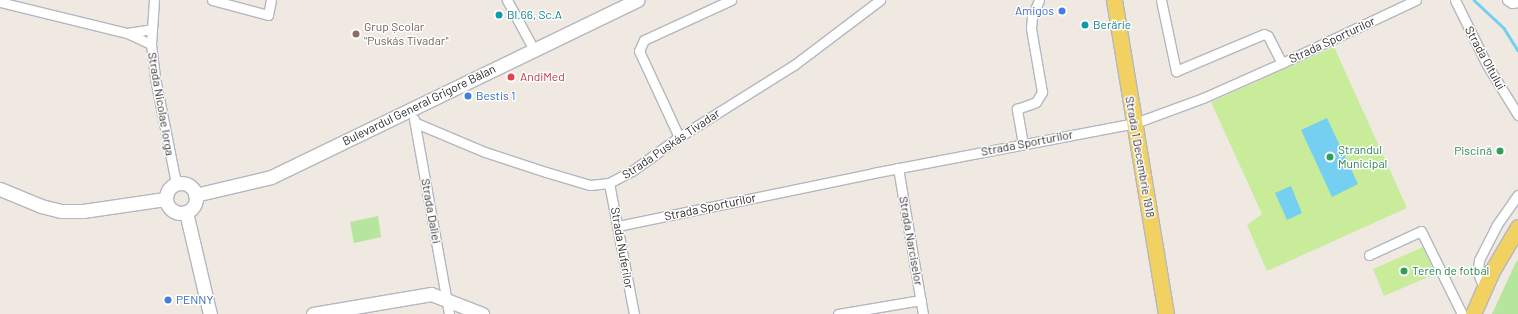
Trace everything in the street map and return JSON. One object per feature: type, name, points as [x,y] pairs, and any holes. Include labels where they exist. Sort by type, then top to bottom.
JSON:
[{"type":"main road","name":"Bulevardul General Grigore Bălan","points":[[195,195],[271,177],[637,0]]},
{"type":"main road","name":"Strada 1 Decembrie 1918","points":[[1114,0],[1166,314]]},
{"type":"main road","points":[[176,183],[190,186],[195,195],[195,203],[186,212],[172,211],[166,199],[168,189],[176,183]]},
{"type":"main road","points":[[0,189],[41,206],[61,211],[83,211],[166,199]]},
{"type":"main road","points":[[186,212],[210,314]]},
{"type":"main road","points":[[1472,314],[1484,288],[1518,227]]},
{"type":"main road","points":[[313,314],[421,294],[431,294],[482,314]]},
{"type":"street","name":"Strada Nicolae Iorga","points":[[154,0],[151,44],[159,104],[176,183]]},
{"type":"street","points":[[212,0],[268,15],[271,0]]},
{"type":"street","points":[[507,0],[534,50]]},
{"type":"street","points":[[680,137],[639,51],[644,40],[731,0]]},
{"type":"street","name":"Strada Puskás Tivadar","points":[[416,123],[484,152],[553,174],[590,185],[609,183],[632,172],[680,137],[794,65],[880,0]]},
{"type":"street","points":[[1023,144],[1017,109],[1036,102],[1042,92],[1031,28],[1032,16],[1038,0]]},
{"type":"street","points":[[1161,0],[1176,71],[1264,34],[1268,36],[1282,64]]},
{"type":"street","name":"Strada Sporturilor","points":[[618,226],[898,168],[1135,123],[1203,98],[1282,64],[1416,0]]},
{"type":"street","name":"Strada Oltului","points":[[1455,0],[1487,65],[1518,114]]},
{"type":"street","points":[[1507,0],[1512,3],[1518,2]]},
{"type":"street","points":[[0,2],[127,33],[151,44]]},
{"type":"street","points":[[127,33],[152,29]]},
{"type":"street","name":"Strada Daliei","points":[[411,110],[416,123],[449,314]]},
{"type":"street","name":"Strada Narciselor","points":[[898,168],[923,314]]},
{"type":"street","name":"Strada Nuferilor","points":[[609,183],[634,314]]},
{"type":"street","points":[[1484,288],[1478,273],[1479,260],[1496,226],[1518,195]]},
{"type":"street","points":[[1369,255],[1421,231],[1462,314]]},
{"type":"street","points":[[838,314],[921,300]]},
{"type":"green space","points":[[1334,47],[1407,208],[1267,271],[1247,225],[1262,214],[1211,102]]},
{"type":"green space","points":[[378,216],[381,237],[354,243],[350,222]]},
{"type":"green space","name":"Teren de fotbal","points":[[1423,247],[1435,274],[1384,296],[1373,269]]},
{"type":"green space","points":[[1518,260],[1518,314],[1492,314],[1516,262]]},
{"type":"water","name":"Ștrandul Municipal","points":[[1327,118],[1358,184],[1332,197],[1301,130]]},
{"type":"water","points":[[1291,186],[1302,213],[1287,220],[1275,193]]},
{"type":"waterway","points":[[1474,0],[1504,28],[1518,50]]},
{"type":"place","name":"Amigos","points":[[1062,11]]},
{"type":"place","name":"Bl.66, Sc.A","points":[[499,15]]},
{"type":"place","name":"Berărie","points":[[1085,25]]},
{"type":"place","name":"Grup Școlar \"Puskás Tivadar\"","points":[[356,34]]},
{"type":"place","name":"AndiMed","points":[[511,77]]},
{"type":"place","name":"Bestis 1","points":[[468,96]]},
{"type":"place","name":"Piscină","points":[[1500,151]]},
{"type":"place","name":"Ștrandul Municipal","points":[[1330,157]]},
{"type":"place","name":"Teren de fotbal","points":[[1404,271]]},
{"type":"place","name":"PENNY","points":[[168,300]]}]
